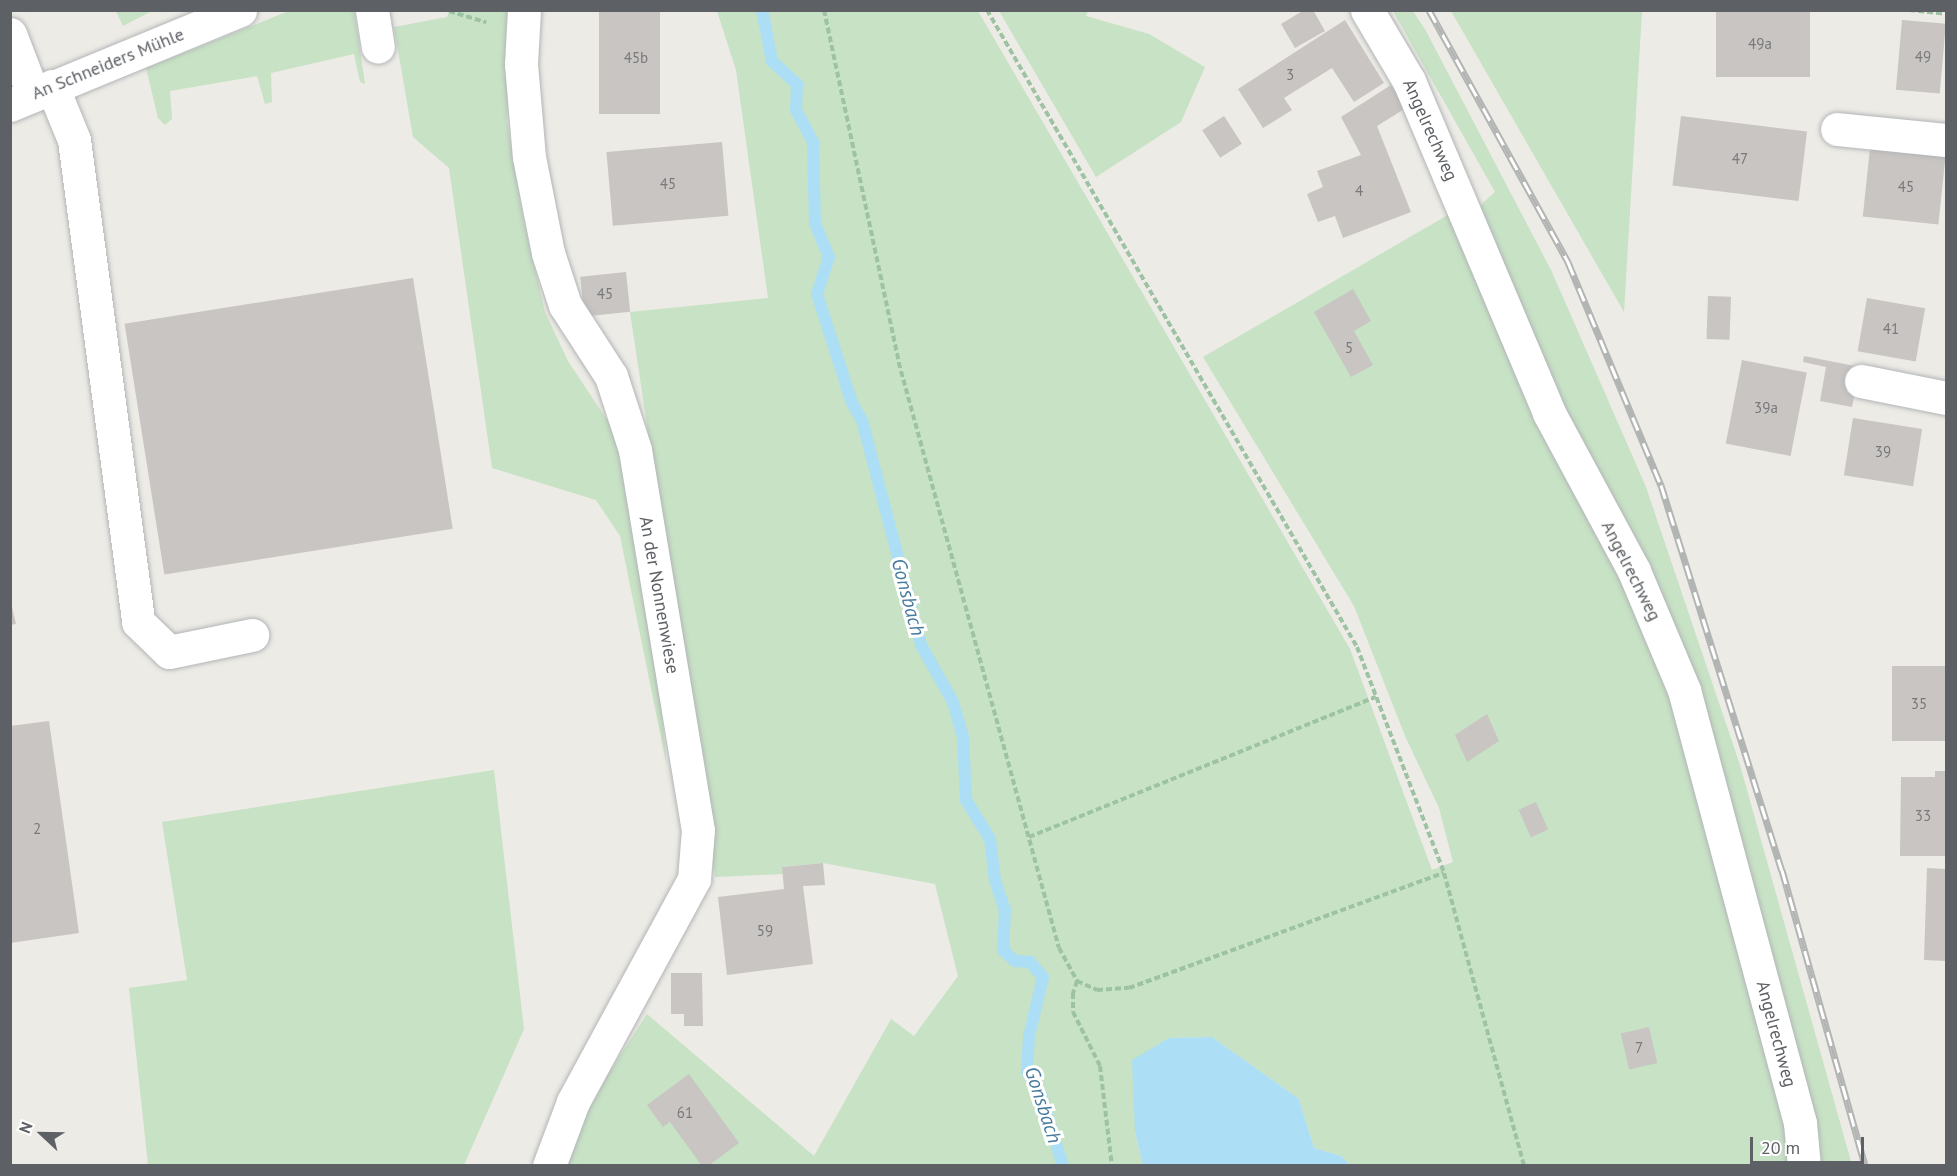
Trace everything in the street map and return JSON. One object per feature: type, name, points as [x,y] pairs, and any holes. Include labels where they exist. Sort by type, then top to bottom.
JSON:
[{"type":"street","name":"An Schneiders Mühle","points":[[32,95],[240,10]]},
{"type":"street","points":[[372,10],[378,46]]},
{"type":"street","name":"An der Nonnenwiese","points":[[524,10],[521,64],[529,157],[548,253],[565,305],[611,376],[635,450],[699,830],[694,879],[573,1102],[549,1166]]},
{"type":"street","name":"Angelrechweg","points":[[1367,10],[1409,81],[1550,413],[1634,571],[1684,690],[1800,1123],[1804,1166]]},
{"type":"street","points":[[10,34],[32,95],[74,140],[138,622],[169,652],[252,635]]},
{"type":"street","points":[[1838,129],[1947,140]]},
{"type":"street","points":[[1862,381],[1947,398]]},
{"type":"path","points":[[824,10],[901,371],[1059,948],[1077,981],[1073,1012],[1100,1066],[1112,1166]]},
{"type":"path","points":[[987,10],[1357,647],[1444,873],[1524,1166]]},
{"type":"path","points":[[1909,10],[1947,14]]},
{"type":"path","points":[[1029,837],[1376,697]]},
{"type":"path","points":[[1077,981],[1097,990],[1130,988],[1444,873]]},
{"type":"green space","points":[[354,10],[365,84],[360,82],[354,54],[271,73],[272,102],[265,104],[257,76],[170,91],[172,119],[165,125],[158,118],[146,68],[289,11]]},
{"type":"green space","points":[[116,11],[152,11],[123,26]]},
{"type":"green space","points":[[449,11],[513,11],[507,121],[524,222],[545,312],[568,361],[621,441],[649,582],[667,767],[620,536],[596,500],[492,468],[449,168],[413,137],[394,27],[447,17]]},
{"type":"green space","points":[[717,11],[978,11],[1350,649],[1432,870],[1453,862],[1439,808],[1405,736],[1354,606],[1203,357],[1453,212],[1642,611],[1680,709],[1795,1165],[1350,1165],[1341,1156],[1314,1148],[1299,1099],[1212,1037],[1169,1038],[1135,1132],[1143,1165],[559,1166],[598,1090],[647,1014],[814,1156],[891,1019],[914,1036],[958,976],[935,884],[823,863],[782,867],[783,874],[715,877],[630,312],[768,298],[736,70]]},
{"type":"green space","points":[[999,11],[1088,11],[1086,16],[1149,34],[1205,67],[1181,122],[1096,177]]},
{"type":"green space","points":[[1393,11],[1413,11],[1426,31],[1552,272],[1646,487],[1740,765],[1852,1165],[1811,1165],[1763,929],[1475,210],[1495,192]]},
{"type":"green space","points":[[1451,11],[1642,11],[1624,312]]},
{"type":"green space","points":[[494,770],[524,1029],[464,1165],[148,1165],[129,988],[187,980],[162,822]]},
{"type":"water","points":[[1212,1037],[1299,1099],[1314,1148],[1341,1156],[1350,1165],[1143,1165],[1135,1132],[1132,1060],[1169,1038]]},
{"type":"building","points":[[599,10],[660,10],[660,114],[599,114]]},
{"type":"building","points":[[1304,10],[1313,10],[1325,31],[1295,48],[1281,24]]},
{"type":"building","points":[[1716,10],[1810,10],[1810,77],[1716,77]]},
{"type":"building","points":[[1345,20],[1384,83],[1354,102],[1332,68],[1284,98],[1292,110],[1263,128],[1238,89]]},
{"type":"building","points":[[1902,20],[1946,24],[1940,94],[1896,90]]},
{"type":"building","points":[[1391,85],[1406,108],[1377,126],[1411,212],[1343,238],[1335,216],[1318,222],[1307,194],[1323,187],[1317,171],[1361,155],[1341,117]]},
{"type":"building","points":[[1224,116],[1242,144],[1220,158],[1202,130]]},
{"type":"building","points":[[1681,116],[1807,131],[1799,201],[1672,185]]},
{"type":"building","points":[[722,142],[728,216],[613,226],[606,152]]},
{"type":"building","points":[[1870,148],[1946,156],[1938,225],[1863,217]]},
{"type":"building","points":[[626,272],[630,312],[584,317],[580,277]]},
{"type":"building","points":[[413,278],[453,529],[164,575],[125,324]]},
{"type":"building","points":[[1353,289],[1371,321],[1354,331],[1373,365],[1351,377],[1314,312]]},
{"type":"building","points":[[1708,296],[1731,297],[1729,340],[1706,339]]},
{"type":"building","points":[[1867,298],[1925,308],[1916,361],[1858,351]]},
{"type":"building","points":[[1804,356],[1860,367],[1852,407],[1820,401],[1826,367],[1803,362]]},
{"type":"building","points":[[1742,360],[1807,373],[1791,456],[1726,443]]},
{"type":"building","points":[[1853,418],[1922,429],[1913,486],[1844,475]]},
{"type":"building","points":[[10,599],[16,624],[10,625]]},
{"type":"building","points":[[1892,666],[1946,666],[1946,741],[1892,741]]},
{"type":"building","points":[[1487,714],[1499,741],[1467,762],[1455,735]]},
{"type":"building","points":[[49,721],[79,933],[10,943],[10,726]]},
{"type":"building","points":[[1935,771],[1946,771],[1946,856],[1900,856],[1901,777],[1935,777]]},
{"type":"building","points":[[1536,802],[1548,829],[1531,837],[1519,810]]},
{"type":"building","points":[[823,863],[825,885],[803,886],[813,964],[727,975],[718,897],[784,889],[782,867]]},
{"type":"building","points":[[1927,868],[1946,869],[1946,961],[1924,960]]},
{"type":"building","points":[[671,973],[702,973],[703,1026],[684,1026],[684,1014],[671,1014]]},
{"type":"building","points":[[1649,1027],[1657,1063],[1629,1070],[1621,1034]]},
{"type":"building","points":[[689,1074],[739,1143],[708,1166],[702,1166],[670,1122],[663,1127],[647,1105]]},
{"type":"waterway","name":"Gonsbach","points":[[762,10],[772,61],[797,84],[796,110],[813,142],[815,223],[829,257],[817,294],[852,403],[862,420],[921,645],[953,702],[963,738],[966,800],[990,839],[995,880],[1005,910],[1003,950],[1015,961],[1030,962],[1043,977],[1029,1036],[1027,1071],[1041,1095],[1063,1166]]},
{"type":"railway","points":[[1429,10],[1568,262],[1661,485],[1782,870],[1865,1166]]}]
